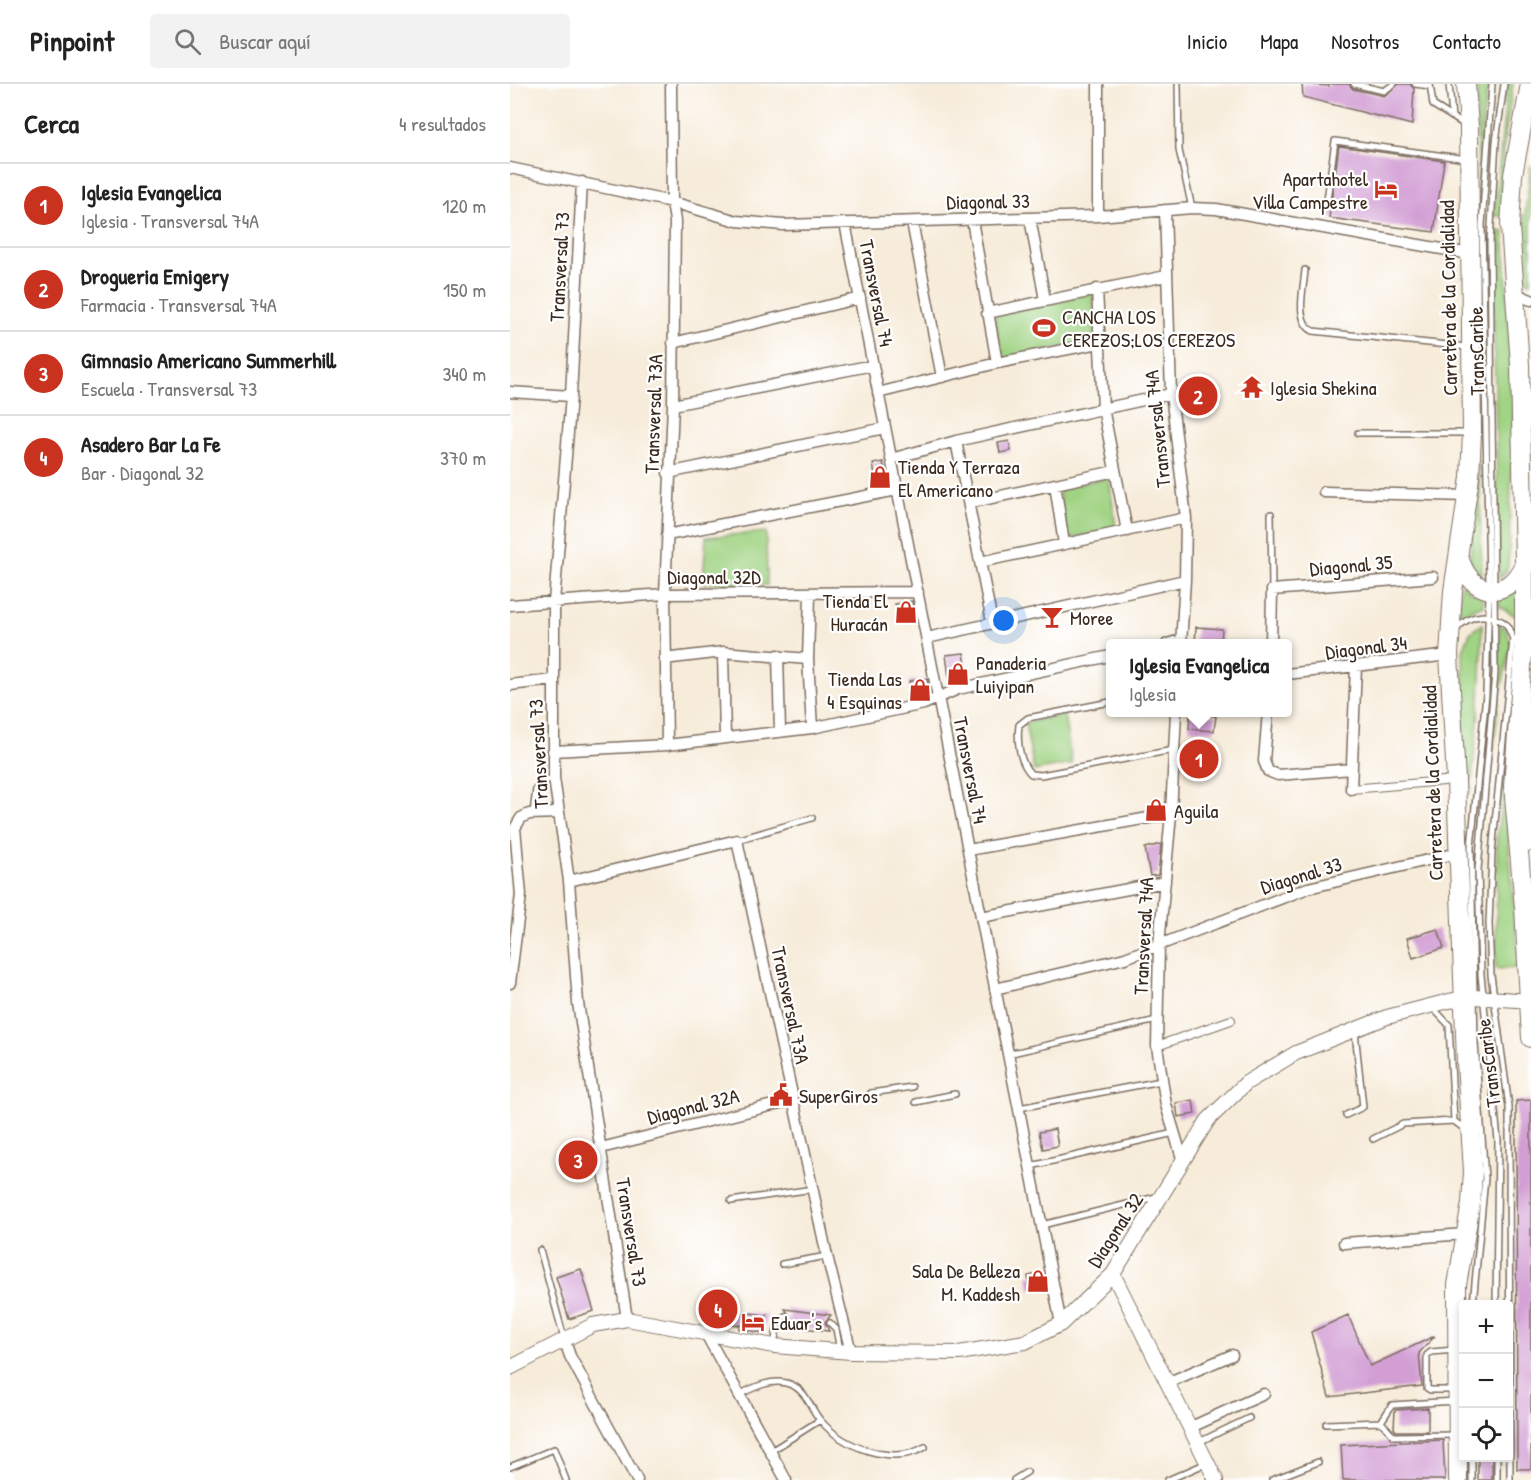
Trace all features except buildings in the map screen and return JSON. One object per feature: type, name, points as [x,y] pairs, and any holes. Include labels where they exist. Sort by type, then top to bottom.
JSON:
[{"type":"highway","name":"Carretera de la Cordialidad","points":[[1458,1480],[1457,1285],[1472,1194],[1471,1134],[1479,997],[1458,853],[1449,655],[1458,554],[1468,496],[1472,433],[1469,127],[1466,84]]},
{"type":"highway","points":[[1518,84],[1512,128],[1513,175],[1510,225],[1513,293],[1527,449],[1524,564],[1531,1038]]},
{"type":"highway","points":[[1513,175],[1530,84]]},
{"type":"highway","points":[[1458,554],[1464,573],[1470,582],[1492,590],[1512,583],[1524,564]]},
{"type":"highway","points":[[1526,645],[1513,786],[1528,908]]},
{"type":"street","name":"Transversal 73A","points":[[667,745],[664,659],[668,473],[673,405],[675,221],[672,202],[671,84]]},
{"type":"street","points":[[1098,84],[1098,216]]},
{"type":"street","name":"Diagonal 33","points":[[510,168],[672,202],[737,221],[783,225],[912,222],[1030,219],[1192,208],[1216,209],[1470,254]]},
{"type":"street","name":"Transversal 73","points":[[582,182],[571,396],[555,602],[554,778],[569,881],[578,1003],[627,1319]]},
{"type":"street","name":"Transversal 74A","points":[[1165,210],[1171,394],[1186,518],[1181,639]]},
{"type":"street","points":[[1030,219],[1045,300]]},
{"type":"street","points":[[972,220],[997,363]]},
{"type":"street","points":[[912,222],[942,377]]},
{"type":"street","name":"Transversal 74","points":[[845,223],[1062,1324]]},
{"type":"street","points":[[987,313],[1166,276]]},
{"type":"street","points":[[1097,289],[1103,408],[1127,531]]},
{"type":"street","points":[[1513,293],[1531,300]]},
{"type":"street","points":[[673,343],[860,298]]},
{"type":"street","points":[[878,393],[997,363],[1099,343]]},
{"type":"street","points":[[673,405],[873,364]]},
{"type":"street","points":[[510,392],[571,396]]},
{"type":"street","points":[[891,459],[956,441],[1171,394]]},
{"type":"street","points":[[668,473],[885,428]]},
{"type":"street","points":[[956,441],[992,622]]},
{"type":"street","points":[[969,503],[1115,471]]},
{"type":"street","points":[[1055,484],[1064,544]]},
{"type":"street","points":[[667,535],[897,490]]},
{"type":"street","points":[[1324,492],[1468,496]]},
{"type":"street","points":[[980,562],[1186,518]]},
{"type":"street","name":"Diagonal 35","points":[[1272,590],[1433,577]]},
{"type":"street","points":[[927,638],[1185,580]]},
{"type":"street","points":[[1272,590],[1272,639]]},
{"type":"street","name":"Diagonal 32D","points":[[510,605],[665,594],[810,595],[918,592]]},
{"type":"street","points":[[810,595],[808,659],[812,728]]},
{"type":"street","points":[[664,659],[723,652],[808,659]]},
{"type":"street","points":[[723,652],[725,738]]},
{"type":"street","points":[[778,655],[780,732]]},
{"type":"street","name":"Diagonal 34","points":[[1292,673],[1449,655]]},
{"type":"street","points":[[553,751],[667,745],[812,728],[924,704],[958,689],[1106,657]]},
{"type":"street","points":[[1356,666],[1351,789],[1456,780]]},
{"type":"street","points":[[510,685],[554,680]]},
{"type":"street","name":"Transversal 74A","points":[[1176,717],[1171,814],[1159,945],[1157,1046],[1161,1081],[1182,1158]]},
{"type":"street","points":[[1268,717],[1264,761],[1268,771],[1278,775],[1352,769]]},
{"type":"street","points":[[510,983],[515,897],[515,828],[521,818],[533,813],[559,813]]},
{"type":"street","points":[[968,850],[1171,814]]},
{"type":"street","name":"Transversal 73A","points":[[737,840],[814,1188],[846,1352]]},
{"type":"street","points":[[569,881],[737,840]]},
{"type":"street","name":"Diagonal 33","points":[[996,989],[1125,958],[1308,888],[1458,853]]},
{"type":"street","points":[[981,916],[1164,882]]},
{"type":"street","name":"Diagonal 32","points":[[510,1368],[593,1325],[627,1319],[774,1346],[846,1352],[959,1353],[1025,1341],[1062,1324],[1113,1274],[1182,1158],[1208,1120],[1246,1083],[1296,1053],[1355,1029],[1430,1006],[1479,997],[1530,1001]]},
{"type":"street","points":[[1157,1046],[1231,1020]]},
{"type":"street","name":"Diagonal 32A","points":[[601,1148],[793,1100]]},
{"type":"street","points":[[1344,1243],[1465,1234]]},
{"type":"street","points":[[1113,1274],[1216,1480]]},
{"type":"street","points":[[706,1334],[786,1480]]},
{"type":"street","points":[[564,1339],[570,1356],[637,1480]]},
{"type":"street","points":[[1167,1383],[1232,1355]]},
{"type":"street","points":[[1189,1428],[1264,1394]]},
{"type":"lane","points":[[1178,84],[1179,150],[1192,208]]},
{"type":"lane","points":[[1354,84],[1384,91],[1394,84]]},
{"type":"lane","points":[[1415,84],[1430,85],[1433,105],[1469,127]]},
{"type":"lane","points":[[1449,84],[1452,117]]},
{"type":"lane","name":"TransCaribe","points":[[1492,84],[1482,225],[1492,590]]},
{"type":"lane","name":"TransCaribe","points":[[1497,1300],[1497,1140],[1479,997],[1478,870],[1495,673],[1492,617],[1490,242],[1496,142],[1504,84]]},
{"type":"lane","points":[[1327,200],[1335,141],[1469,159]]},
{"type":"lane","points":[[1305,270],[1302,318],[1305,326],[1313,331],[1471,348]]},
{"type":"lane","points":[[1358,433],[1472,433]]},
{"type":"lane","points":[[1270,514],[1272,590]]},
{"type":"lane","points":[[1449,655],[1452,637],[1458,626],[1468,619],[1492,617]]},
{"type":"lane","name":"TransCaribe","points":[[1492,617],[1507,625],[1513,639],[1492,853],[1490,945],[1479,997],[1509,1107],[1510,1480]]},
{"type":"lane","name":"TransCaribe","points":[[1473,1300],[1485,1178],[1471,847],[1492,617]]},
{"type":"lane","points":[[1106,703],[1028,718],[1019,725],[1017,736],[1023,767],[1031,774],[1041,775],[1173,750]]},
{"type":"lane","points":[[533,813],[536,789],[545,781],[554,778]]},
{"type":"lane","points":[[737,840],[812,818]]},
{"type":"lane","points":[[1430,1006],[1449,1025],[1454,1121]]},
{"type":"lane","points":[[1008,1054],[1159,1020]]},
{"type":"lane","points":[[1346,1116],[1363,1107],[1355,1029]]},
{"type":"lane","points":[[1019,1108],[1161,1081]]},
{"type":"lane","points":[[871,1093],[912,1087]]},
{"type":"lane","points":[[916,1102],[955,1094]]},
{"type":"lane","points":[[1373,1139],[1403,1124],[1454,1121],[1471,1134]]},
{"type":"lane","points":[[1030,1166],[1174,1133]]},
{"type":"lane","points":[[731,1201],[814,1188]]},
{"type":"lane","points":[[1042,1225],[1161,1196]]},
{"type":"lane","points":[[540,1250],[564,1339]]},
{"type":"lane","points":[[782,1264],[827,1256]]},
{"type":"lane","points":[[774,1346],[778,1324],[785,1316]]},
{"type":"lane","points":[[830,1323],[836,1329],[846,1352]]},
{"type":"lane","points":[[1457,1350],[1428,1353],[1427,1388],[1457,1395]]},
{"type":"lane","points":[[739,1395],[761,1384],[788,1383],[800,1390],[820,1420],[844,1439],[882,1454],[908,1455],[925,1447]]},
{"type":"lane","points":[[1381,1422],[1392,1406],[1457,1395]]},
{"type":"lane","points":[[1197,1443],[1249,1418]]},
{"type":"lane","points":[[769,1452],[820,1420]]},
{"type":"lane","points":[[1326,1424],[1381,1422],[1394,1436],[1457,1435]]},
{"type":"lane","points":[[510,1467],[554,1449],[566,1480]]},
{"type":"lane","points":[[1272,1480],[1318,1462]]},
{"type":"lane","points":[[1472,1462],[1472,1480]]},
{"type":"lane","points":[[1497,1462],[1497,1480]]},
{"type":"lane","points":[[1168,1480],[1207,1463]]},
{"type":"lane","points":[[1014,1480],[1027,1472]]},
{"type":"green space","points":[[1477,84],[1488,84],[1483,118],[1478,217]]},
{"type":"green space","points":[[1507,84],[1513,84],[1503,150],[1502,216],[1494,216]]},
{"type":"green space","points":[[1531,165],[1531,282],[1524,280],[1524,224]]},
{"type":"green space","points":[[1494,231],[1504,232],[1513,413],[1509,554],[1507,570],[1499,579],[1493,288]]},
{"type":"green space","points":[[1093,293],[1094,341],[1003,359],[994,316]]},
{"type":"green space","points":[[1479,460],[1482,578],[1470,561]]},
{"type":"green space","points":[[1109,478],[1116,528],[1068,539],[1058,488]]},
{"type":"green space","points":[[766,532],[767,585],[703,583],[706,537]]},
{"type":"green space","points":[[1461,581],[1469,591],[1483,597],[1483,605],[1459,615]]},
{"type":"green space","points":[[1518,585],[1517,617],[1499,606],[1499,599]]},
{"type":"green space","points":[[1482,624],[1482,666],[1477,730],[1470,793],[1465,794],[1463,650],[1470,633]]},
{"type":"green space","points":[[1500,625],[1506,628],[1511,644],[1499,700],[1492,765],[1488,766],[1498,681]]},
{"type":"green space","points":[[1064,715],[1072,764],[1034,771],[1025,723]]},
{"type":"green space","points":[[1506,765],[1509,847],[1519,968],[1496,969],[1497,836]]},
{"type":"place","name":"Apartahotel Villa Campestre","points":[[1386,189]]},
{"type":"place","name":"CANCHA LOS CEREZOS;LOS CEREZOS","points":[[1044,328]]},
{"type":"place","name":"Iglesia Shekina","points":[[1252,387]]},
{"type":"place","name":"Drogueria Emigery","points":[[1198,396]]},
{"type":"place","name":"Tienda Y Terraza El Americano","points":[[880,477]]},
{"type":"place","name":"Tienda El Huracán","points":[[906,612]]},
{"type":"place","name":"Moree","points":[[1052,617]]},
{"type":"place","name":"Panaderia Luiyipan","points":[[958,674]]},
{"type":"place","name":"Tienda Las 4 Esquinas","points":[[920,690]]},
{"type":"place","name":"Iglesia Evangelica","points":[[1199,759]]},
{"type":"place","name":"Aguila","points":[[1156,810]]},
{"type":"place","name":"SuperGiros","points":[[781,1095]]},
{"type":"place","name":"Gimnasio Americano Summerhill","points":[[578,1160]]},
{"type":"place","name":"Sala De Belleza M. Kaddesh","points":[[1038,1281]]},
{"type":"place","name":"Asadero Bar La Fe","points":[[718,1309]]},
{"type":"place","name":"Eduar's","points":[[753,1322]]}]
